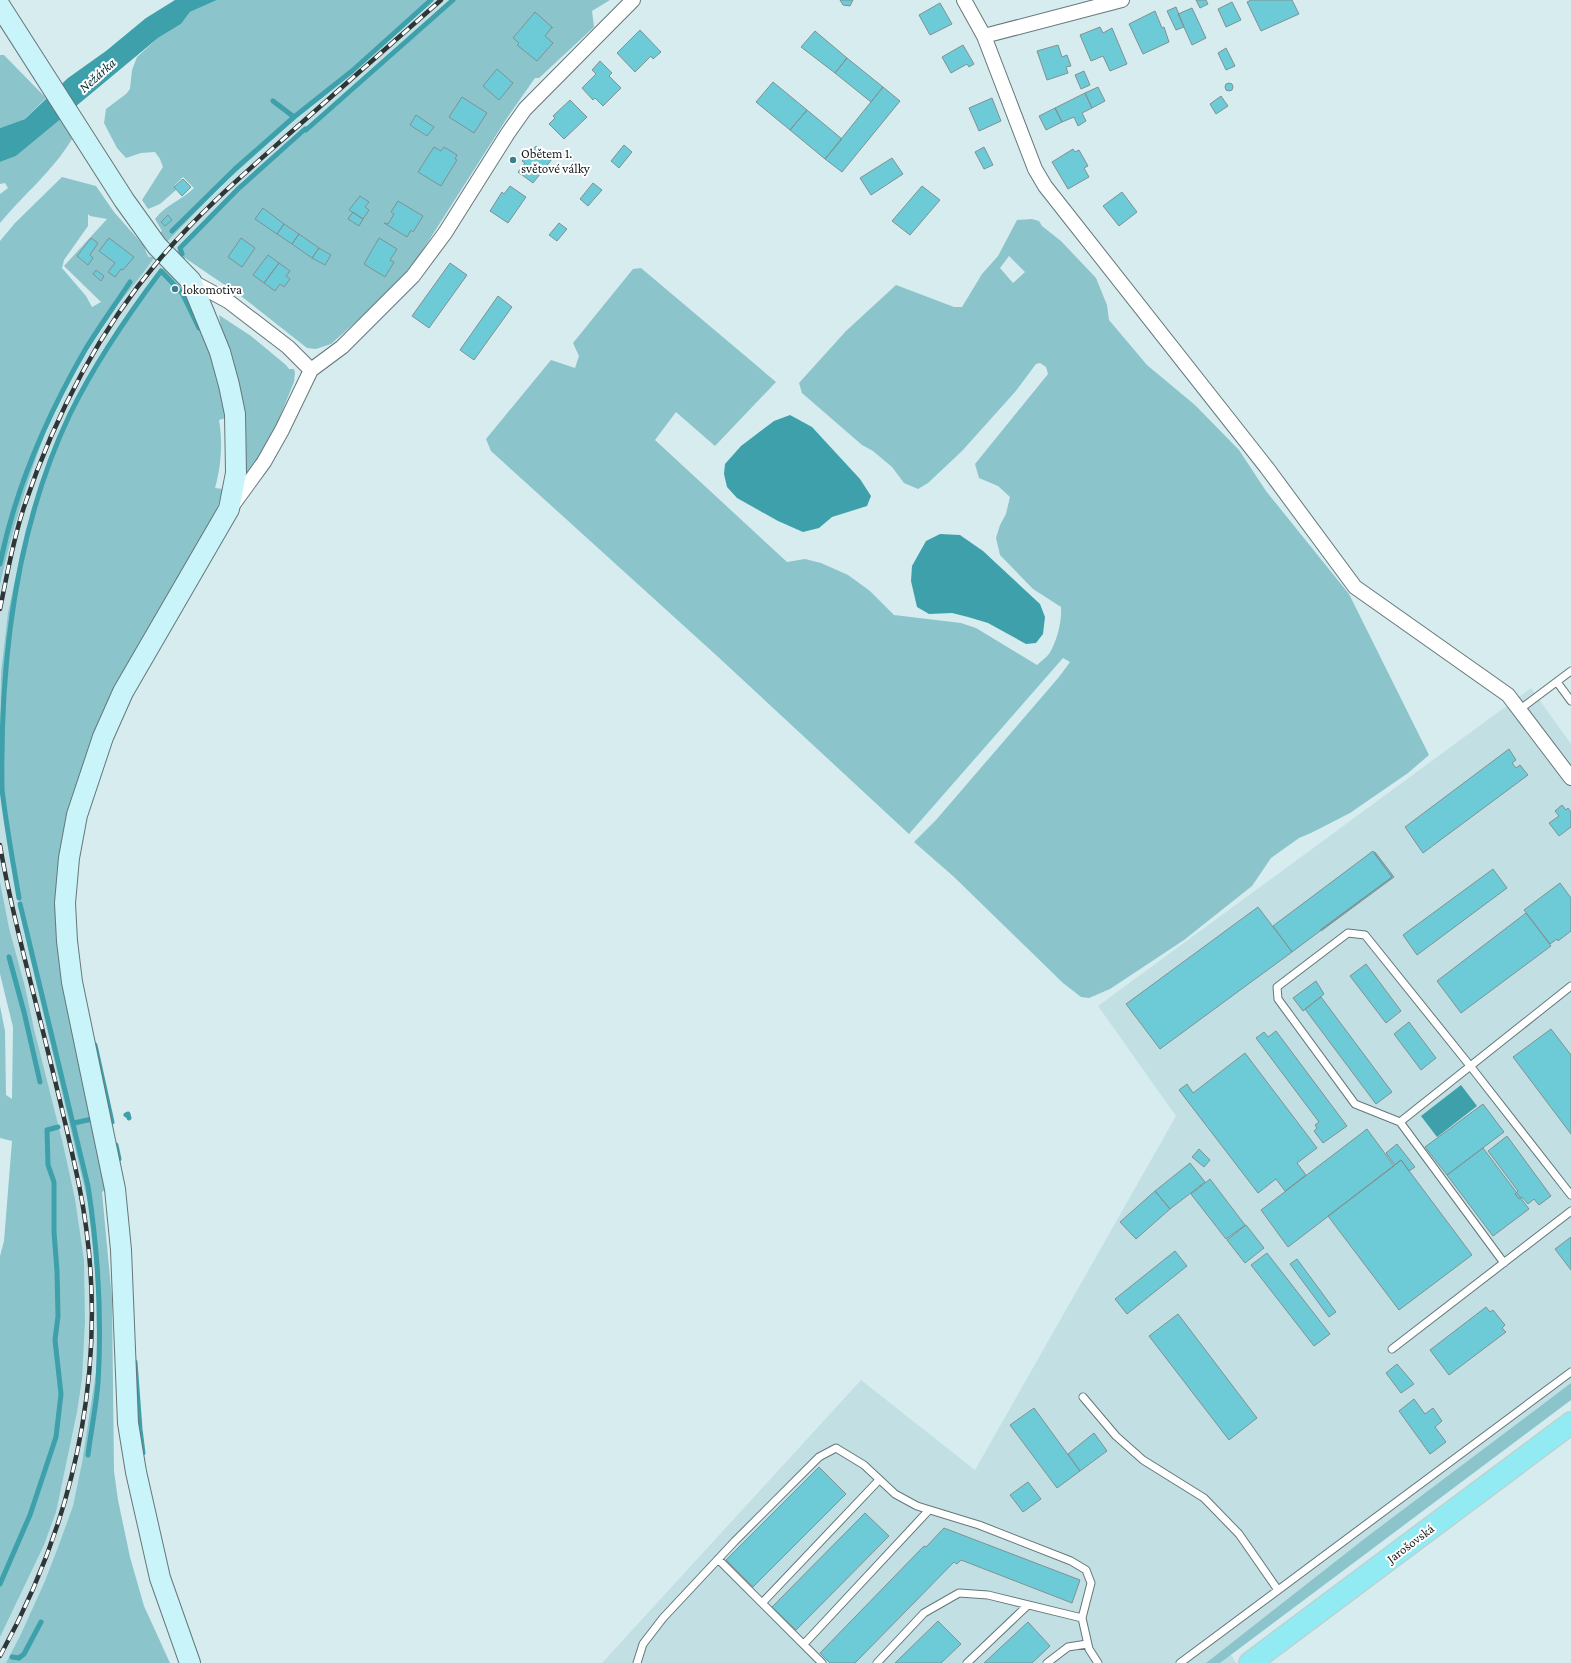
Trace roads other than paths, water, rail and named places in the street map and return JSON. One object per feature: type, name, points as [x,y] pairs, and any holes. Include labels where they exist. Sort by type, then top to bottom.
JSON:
[{"type":"main road","name":"Jarošovská","points":[[1250,1663],[1571,1423]]},
{"type":"street","points":[[190,1663],[160,1578],[136,1472],[128,1423],[121,1250],[115,1189],[72,982],[67,941],[65,903],[77,816],[103,737],[123,692],[229,509],[264,462],[282,430],[311,370],[342,347],[413,276],[445,233],[508,133],[525,109],[633,0]]},
{"type":"street","points":[[964,0],[984,36],[1035,169],[1045,186],[1267,468],[1355,587],[1508,695],[1571,778]]},
{"type":"street","points":[[984,36],[1122,0]]},
{"type":"street","points":[[0,6],[124,200],[157,246],[191,281],[228,301],[288,347],[311,370]]},
{"type":"street","points":[[191,281],[220,352],[235,414],[236,474],[229,509]]},
{"type":"lane","points":[[1519,710],[1571,671]]},
{"type":"lane","points":[[1557,682],[1571,701]]},
{"type":"lane","points":[[1504,1263],[1400,1122],[1355,1104],[1278,999],[1277,987],[1348,933],[1365,935],[1571,1195]]},
{"type":"lane","points":[[1400,1122],[1571,986]]},
{"type":"lane","points":[[1392,1349],[1571,1212]]},
{"type":"lane","points":[[1180,1663],[1571,1372]]},
{"type":"lane","points":[[1083,1397],[1116,1436],[1143,1460],[1204,1498],[1239,1534],[1278,1590]]},
{"type":"lane","points":[[637,1663],[643,1644],[659,1623],[718,1559],[819,1456],[836,1448],[864,1465],[895,1494],[917,1506],[986,1528],[1071,1561],[1086,1570],[1091,1583],[1082,1618],[1088,1649],[1098,1663]]},
{"type":"lane","points":[[762,1602],[880,1480]]},
{"type":"lane","points":[[804,1644],[930,1510]]},
{"type":"lane","points":[[718,1559],[822,1663]]},
{"type":"lane","points":[[876,1663],[924,1612],[959,1593],[988,1595],[1082,1618]]},
{"type":"lane","points":[[966,1663],[1028,1605]]},
{"type":"lane","points":[[1047,1663],[1068,1647],[1087,1644]]},
{"type":"water","name":"Nežárka","points":[[175,0],[217,0],[190,12],[181,24],[158,38],[16,156],[0,162],[0,128],[25,119],[68,78],[106,51],[146,18]]},
{"type":"water","points":[[790,415],[812,427],[860,479],[871,496],[867,506],[832,517],[819,528],[803,532],[778,521],[737,498],[727,487],[724,474],[725,464],[741,446],[774,421]]},
{"type":"water","points":[[940,534],[960,535],[983,551],[1040,604],[1045,617],[1043,634],[1036,643],[1026,644],[988,623],[952,613],[929,614],[917,607],[911,581],[912,566],[926,541]]},
{"type":"water","points":[[1461,1085],[1477,1106],[1437,1137],[1421,1116]]},
{"type":"waterway","points":[[172,231],[235,169],[294,117],[352,71],[431,0]]},
{"type":"waterway","points":[[306,130],[453,0]]},
{"type":"waterway","points":[[273,101],[294,117]]},
{"type":"waterway","points":[[182,254],[180,248],[238,189],[305,129]]},
{"type":"waterway","points":[[19,898],[2,789],[4,693],[8,645],[15,597],[24,550],[36,503],[51,458],[70,414],[90,376],[112,340],[161,271],[182,293],[199,328]]},
{"type":"waterway","points":[[0,564],[14,508],[23,481],[45,427],[85,350],[130,282]]},
{"type":"waterway","points":[[20,904],[88,1186],[91,1210],[97,1259],[100,1334],[98,1383],[88,1455]]},
{"type":"waterway","points":[[9,957],[24,1012],[40,1082]]},
{"type":"waterway","points":[[95,1045],[112,1122]]},
{"type":"waterway","points":[[126,1115],[128,1114],[129,1118]]},
{"type":"waterway","points":[[74,1123],[92,1119]]},
{"type":"waterway","points":[[0,1584],[30,1515],[56,1437],[61,1394],[55,1340],[58,1316],[54,1232],[54,1182],[48,1165],[47,1130],[58,1127]]},
{"type":"waterway","points":[[116,1145],[119,1159]]},
{"type":"waterway","points":[[135,1362],[143,1453]]},
{"type":"waterway","points":[[12,1657],[19,1658],[24,1654],[41,1622]]},
{"type":"railway","points":[[0,609],[10,558],[20,519],[49,441],[80,377],[116,316],[159,260],[218,198],[441,0]]},
{"type":"railway","points":[[0,845],[14,914],[60,1099],[79,1185],[88,1246],[92,1307],[90,1368],[82,1428],[69,1486],[51,1544],[28,1601],[0,1656]]},
{"type":"place","name":"Obětem 1. světové války","points":[[513,160]]},
{"type":"place","name":"lokomotiva","points":[[175,289]]}]
